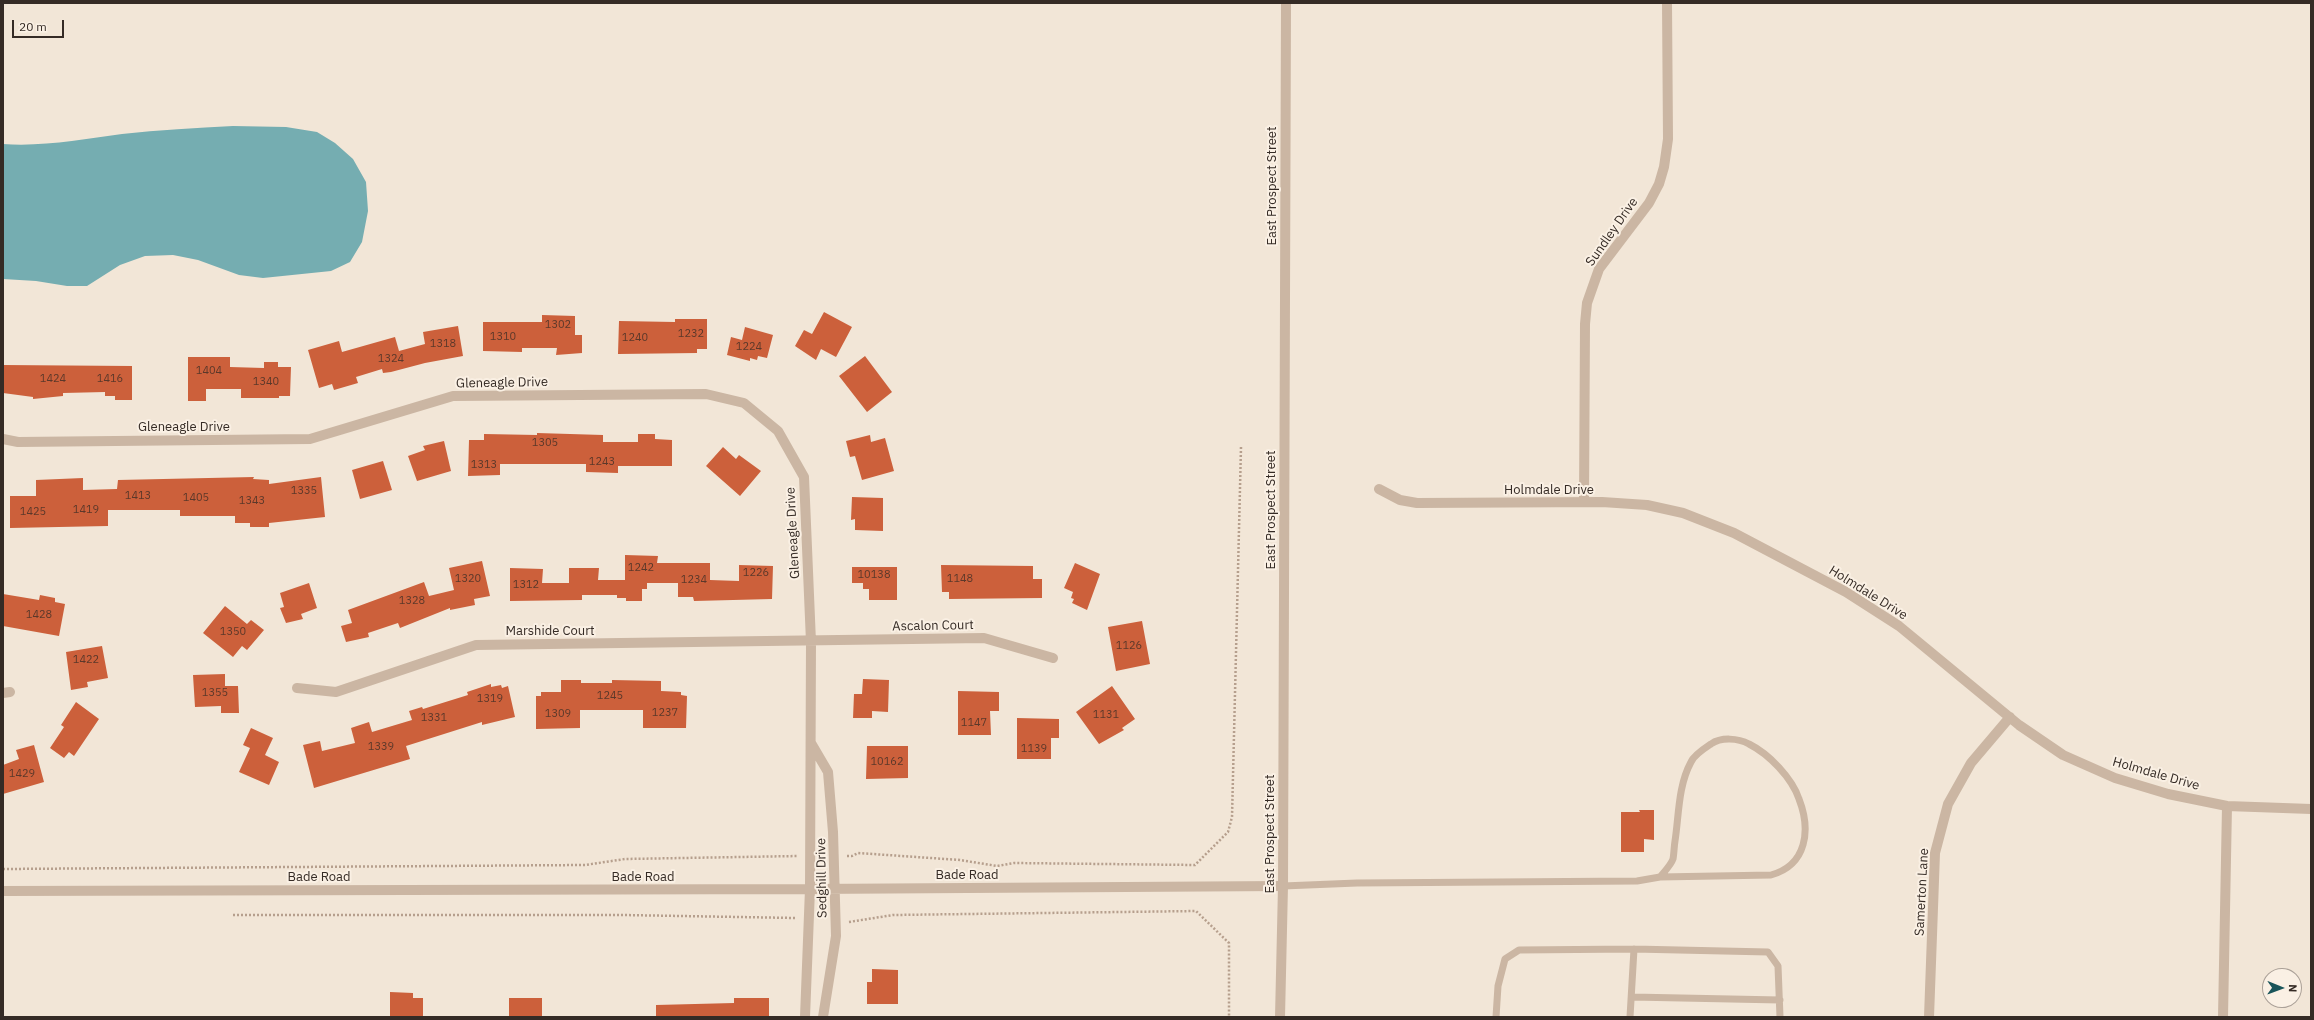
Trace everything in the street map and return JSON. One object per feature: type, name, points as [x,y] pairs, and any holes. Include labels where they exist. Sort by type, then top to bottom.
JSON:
[{"type":"street","name":"East Prospect Street","points":[[1280,1017],[1283,886],[1286,3]]},
{"type":"street","name":"Sundley Drive","points":[[1584,502],[1585,324],[1587,303],[1599,269],[1649,203],[1659,184],[1664,167],[1668,139],[1667,3]]},
{"type":"street","name":"Gleneagle Drive","points":[[3,439],[18,442],[310,439],[453,396],[706,394],[744,403],[778,431],[804,477],[811,642]]},
{"type":"street","name":"Holmdale Drive","points":[[1379,489],[1400,500],[1417,503],[1584,502],[1629,504],[1664,508],[1690,515],[1734,533],[1846,592],[1899,626],[2010,717],[2063,755],[2115,778],[2168,794],[2227,806],[2311,809]]},
{"type":"street","name":"Ascalon Court","points":[[811,642],[984,638],[1053,658]]},
{"type":"street","name":"Marshide Court","points":[[297,688],[336,692],[476,645],[811,642]]},
{"type":"street","name":"Sedghill Drive","points":[[805,1017],[810,889],[811,642]]},
{"type":"street","name":"Samerton Lane","points":[[1929,1017],[1935,853],[1948,804],[1971,763],[2010,717]]},
{"type":"street","name":"Sedghill Drive","points":[[810,742],[828,772],[834,832],[836,936],[823,1017]]},
{"type":"street","points":[[2223,1017],[2227,806]]},
{"type":"street","name":"Bade Road","points":[[3,891],[835,889],[1283,886]]},
{"type":"lane","points":[[1283,886],[1357,883],[1637,881],[1660,877],[1771,875],[1782,872],[1800,855],[1805,836],[1806,822],[1799,796],[1777,766],[1756,748],[1735,740],[1716,741],[1691,760],[1681,787],[1673,860],[1660,877]]},
{"type":"lane","points":[[1630,1017],[1634,949]]},
{"type":"lane","points":[[1496,1017],[1498,986],[1506,959],[1519,950],[1634,949],[1768,952],[1778,966],[1780,1017]]},
{"type":"lane","points":[[1632,997],[1780,1000]]},
{"type":"path","points":[[852,856],[858,853],[997,866],[1014,863],[1195,865],[1228,832],[1232,817],[1241,447]]},
{"type":"path","points":[[3,869],[585,865],[625,859],[792,856]]},
{"type":"path","points":[[849,922],[893,915],[1196,911],[1229,943],[1229,1017]]},
{"type":"path","points":[[233,915],[528,914],[792,918]]},
{"type":"water","points":[[233,126],[286,127],[317,132],[335,143],[353,159],[366,182],[368,211],[362,242],[350,262],[331,271],[263,278],[239,275],[198,260],[173,255],[145,256],[120,265],[87,286],[67,286],[36,281],[3,279],[3,144],[18,145],[63,142],[122,134]]},
{"type":"building","points":[[824,312],[852,327],[836,357],[821,349],[816,360],[795,346],[804,330],[812,334]]},
{"type":"building","points":[[542,315],[575,316],[575,335],[582,335],[582,353],[556,355],[557,348],[522,348],[522,352],[483,351],[483,322],[542,322]]},
{"type":"building","points":[[675,319],[707,319],[707,349],[697,349],[697,353],[618,354],[619,321],[675,322]]},
{"type":"building","points":[[458,326],[463,356],[425,363],[391,372],[383,373],[382,369],[356,377],[358,383],[334,390],[332,384],[319,388],[308,350],[339,341],[342,352],[395,337],[399,351],[425,344],[423,332]]},
{"type":"building","points":[[745,327],[773,335],[767,358],[758,356],[757,360],[750,358],[750,361],[727,355],[731,337],[742,340]]},
{"type":"building","points":[[865,356],[892,392],[867,412],[839,376]]},
{"type":"building","points":[[188,357],[230,357],[230,367],[264,368],[264,362],[278,362],[278,367],[291,367],[290,396],[279,396],[279,398],[241,398],[241,389],[206,389],[206,401],[188,401]]},
{"type":"building","points":[[3,365],[132,366],[132,400],[115,400],[115,396],[105,396],[105,392],[63,393],[63,396],[33,399],[33,397],[3,393]]},
{"type":"building","points":[[537,433],[603,435],[603,442],[638,442],[638,434],[655,434],[655,439],[672,440],[672,466],[618,466],[618,473],[586,472],[586,464],[500,464],[500,475],[468,476],[469,440],[484,440],[484,434],[537,435]]},
{"type":"building","points":[[870,435],[871,442],[885,438],[894,471],[862,480],[855,456],[850,457],[846,441]]},
{"type":"building","points":[[444,441],[451,471],[417,481],[408,456],[425,450],[423,446]]},
{"type":"building","points":[[723,447],[736,459],[739,455],[761,471],[740,496],[706,466]]},
{"type":"building","points":[[383,461],[392,490],[360,499],[352,470]]},
{"type":"building","points":[[254,477],[253,479],[269,480],[269,484],[321,477],[325,517],[269,523],[269,527],[250,527],[250,523],[235,523],[235,516],[180,516],[180,510],[108,510],[108,526],[10,528],[10,496],[36,496],[36,480],[83,478],[83,490],[117,489],[118,480]]},
{"type":"building","points":[[852,497],[883,498],[883,531],[855,530],[855,519],[851,520]]},
{"type":"building","points":[[625,555],[658,556],[657,563],[710,563],[710,580],[739,581],[739,565],[773,566],[772,599],[694,601],[693,597],[678,597],[678,583],[647,583],[647,589],[642,589],[642,601],[626,601],[626,598],[617,598],[617,595],[582,595],[582,600],[510,601],[510,568],[543,569],[542,583],[569,583],[569,568],[599,568],[598,580],[625,580]]},
{"type":"building","points":[[482,561],[490,596],[474,599],[475,605],[450,610],[450,608],[400,628],[398,623],[368,633],[369,637],[346,642],[341,626],[352,623],[348,610],[424,582],[429,596],[454,590],[449,568]]},
{"type":"building","points":[[1075,563],[1100,574],[1087,610],[1072,603],[1074,599],[1071,598],[1073,592],[1064,588]]},
{"type":"building","points":[[941,565],[1033,566],[1033,579],[1042,579],[1042,598],[949,599],[949,592],[942,592]]},
{"type":"building","points":[[852,567],[897,567],[897,600],[869,600],[869,589],[863,589],[863,583],[852,583]]},
{"type":"building","points":[[309,583],[317,608],[301,614],[303,619],[286,623],[280,608],[284,607],[280,593]]},
{"type":"building","points":[[3,594],[39,600],[40,595],[55,598],[55,602],[65,604],[59,636],[3,626]]},
{"type":"building","points":[[225,606],[247,624],[251,620],[264,630],[247,650],[242,646],[233,657],[203,633]]},
{"type":"building","points":[[1142,621],[1150,664],[1116,671],[1108,627]]},
{"type":"building","points":[[102,646],[108,678],[87,682],[88,687],[71,690],[66,652]]},
{"type":"building","points":[[225,674],[225,686],[238,686],[239,713],[221,713],[221,706],[195,707],[193,675]]},
{"type":"building","points":[[863,679],[889,680],[888,712],[872,711],[872,718],[853,718],[854,694],[862,694]]},
{"type":"building","points":[[561,680],[581,680],[581,683],[612,683],[612,680],[661,681],[661,691],[681,692],[681,695],[687,696],[686,728],[643,728],[643,710],[580,710],[580,728],[536,729],[536,696],[541,696],[541,692],[561,692]]},
{"type":"building","points":[[491,684],[491,687],[501,685],[502,688],[508,686],[515,717],[482,725],[482,722],[406,746],[410,759],[314,788],[303,745],[320,741],[322,751],[355,743],[351,728],[369,722],[372,732],[412,720],[409,711],[422,707],[423,709],[468,695],[467,692]]},
{"type":"building","points":[[1112,686],[1135,719],[1122,728],[1124,730],[1099,744],[1076,712]]},
{"type":"building","points":[[958,691],[999,692],[999,711],[990,711],[991,735],[958,735]]},
{"type":"building","points":[[76,702],[99,719],[74,756],[69,752],[64,758],[50,748],[64,727],[61,725]]},
{"type":"building","points":[[1017,718],[1059,719],[1059,738],[1051,738],[1051,759],[1017,759]]},
{"type":"building","points":[[251,728],[273,738],[265,755],[279,762],[269,785],[239,772],[250,748],[243,745]]},
{"type":"building","points":[[34,745],[44,782],[3,794],[3,765],[19,759],[16,750]]},
{"type":"building","points":[[867,746],[908,746],[908,778],[866,779]]},
{"type":"building","points":[[1639,810],[1654,810],[1654,840],[1644,839],[1644,852],[1621,852],[1621,812],[1640,812]]},
{"type":"building","points":[[872,969],[898,970],[898,1004],[867,1004],[867,982],[872,982]]},
{"type":"building","points":[[390,992],[413,993],[413,998],[423,998],[423,1017],[390,1017]]},
{"type":"building","points":[[509,998],[542,998],[542,1017],[509,1017]]},
{"type":"building","points":[[734,998],[769,998],[769,1017],[656,1017],[656,1005],[734,1003]]}]
